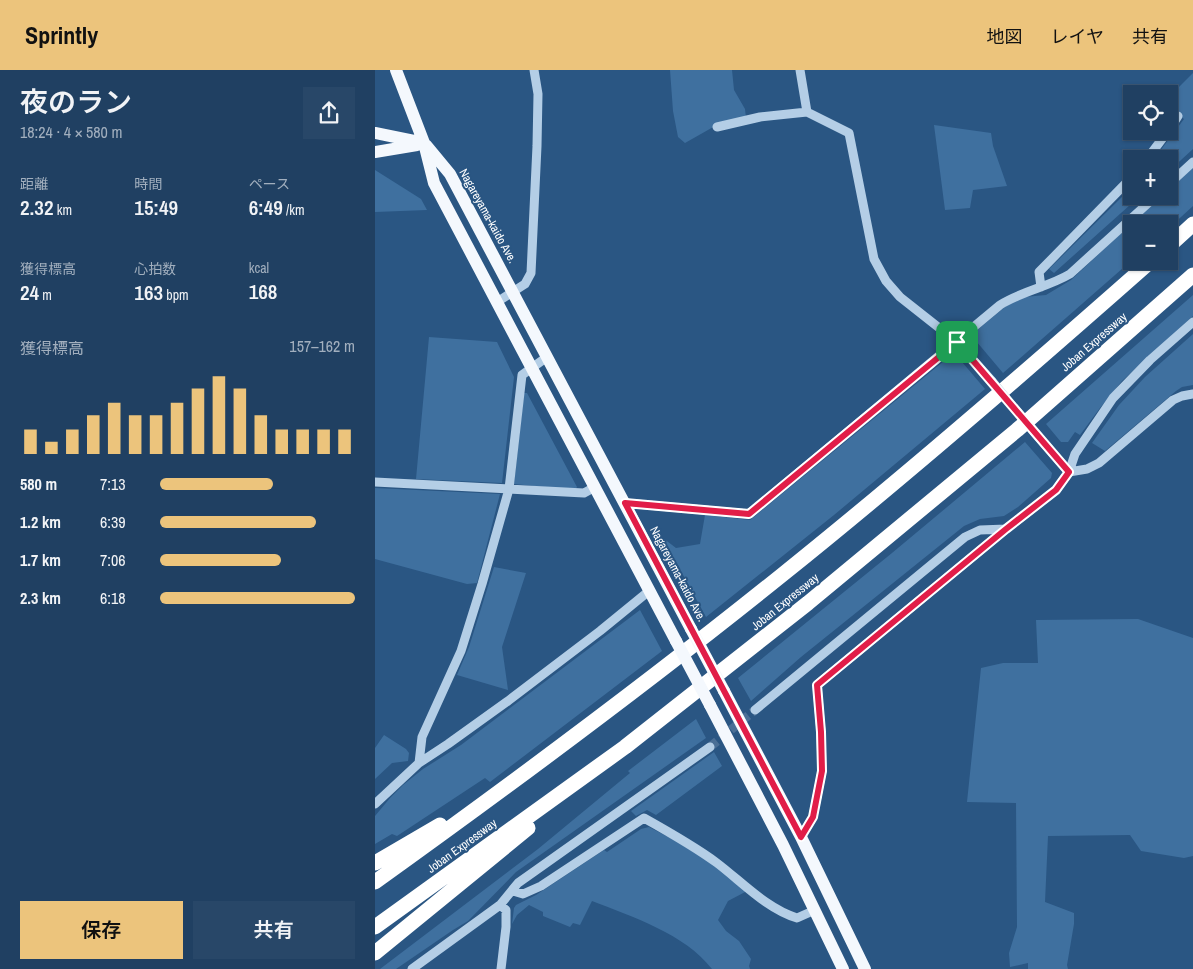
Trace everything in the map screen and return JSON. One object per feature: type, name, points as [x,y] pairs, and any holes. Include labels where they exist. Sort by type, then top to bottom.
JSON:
[{"type":"highway","points":[[1178,238],[1193,224]]},
{"type":"highway","name":"Joban Expressway","points":[[375,882],[523,776],[663,670],[783,575],[993,400],[1141,270]]},
{"type":"highway","name":"Joban Expressway","points":[[375,927],[625,747],[809,603],[1002,442],[1193,275]]},
{"type":"highway","points":[[375,953],[476,872],[625,747]]},
{"type":"highway","points":[[375,863],[523,776]]},
{"type":"main road","points":[[396,70],[424,143],[434,183],[783,845],[843,969]]},
{"type":"main road","points":[[375,133],[424,143]]},
{"type":"main road","points":[[375,152],[424,143]]},
{"type":"main road","name":"Nagareyama-kaido Ave.","points":[[424,143],[450,174],[801,837],[865,969]]},
{"type":"street","points":[[497,302],[525,284],[531,273],[538,94],[533,70]]},
{"type":"street","points":[[800,70],[807,112]]},
{"type":"street","points":[[717,127],[760,118],[807,112],[849,134],[873,259],[886,281],[900,297],[957,342],[1069,472]]},
{"type":"street","points":[[1178,176],[1193,162]]},
{"type":"street","points":[[1041,287],[1039,272],[1123,186]]},
{"type":"street","points":[[625,503],[749,514],[1000,305],[1012,297],[1054,283],[1070,274],[1146,205]]},
{"type":"street","points":[[801,837],[813,817],[822,771],[817,685],[1056,490],[1069,472],[1075,454],[1113,398],[1193,322]]},
{"type":"street","points":[[419,763],[422,737],[461,651],[509,489],[522,375],[547,357]]},
{"type":"street","points":[[1069,472],[1099,463],[1173,400],[1193,394]]},
{"type":"street","points":[[375,482],[585,493],[595,487]]},
{"type":"street","points":[[755,710],[965,537],[980,530],[1006,529]]},
{"type":"street","points":[[375,804],[419,763],[507,701],[649,592]]},
{"type":"street","points":[[412,969],[500,904],[518,883],[710,747]]},
{"type":"street","points":[[513,891],[523,894],[541,886],[644,818],[683,840],[785,914],[797,918],[815,910]]},
{"type":"street","points":[[500,904],[506,910],[501,969]]},
{"type":"shaded area","points":[[670,70],[732,70],[734,90],[745,109],[746,118],[715,126],[685,143],[678,137],[673,111]]},
{"type":"shaded area","points":[[1193,73],[1193,149],[1178,163],[1178,150],[1161,150],[1168,140],[1178,140],[1178,127],[1184,119],[1178,114],[1178,88]]},
{"type":"shaded area","points":[[934,125],[991,133],[993,146],[1007,186],[973,190],[970,208],[945,210]]},
{"type":"shaded area","points":[[1193,166],[1193,206],[1178,220],[1178,215],[1141,215],[1151,205],[1178,205],[1178,180]]},
{"type":"shaded area","points":[[375,170],[421,199],[427,210],[375,212]]},
{"type":"shaded area","points":[[1123,196],[1123,205],[1130,205],[1054,273],[1049,269]]},
{"type":"shaded area","points":[[1123,231],[1123,268],[1003,373],[971,335],[1011,302],[1024,297],[1046,295],[1071,280]]},
{"type":"shaded area","points":[[1193,295],[1193,316],[1122,381],[1080,435],[1075,432],[1068,442],[1061,442],[1046,424]]},
{"type":"shaded area","points":[[1193,334],[1193,385],[1182,387],[1176,391],[1105,451],[1092,443],[1119,405],[1145,377]]},
{"type":"shaded area","points":[[429,337],[497,342],[514,377],[502,483],[416,479]]},
{"type":"shaded area","points":[[952,357],[962,362],[985,389],[834,515],[706,617],[663,538],[676,548],[700,544],[705,515],[750,520],[944,361]]},
{"type":"shaded area","points":[[524,393],[527,393],[577,487],[575,490],[514,484]]},
{"type":"shaded area","points":[[1025,442],[1052,473],[1051,478],[1018,507],[1004,516],[980,519],[964,526],[801,657],[751,701],[738,678]]},
{"type":"shaded area","points":[[375,488],[500,494],[477,583],[467,584],[375,559]]},
{"type":"shaded area","points":[[494,567],[526,573],[502,647],[508,690],[457,675],[469,647]]},
{"type":"shaded area","points":[[640,610],[662,651],[490,782],[485,778],[397,836],[392,834],[375,844],[375,816],[403,785],[423,769],[461,745]]},
{"type":"shaded area","points":[[1138,619],[1193,638],[1193,856],[1184,858],[1141,851],[1130,835],[1048,836],[1045,902],[1074,913],[1068,969],[1028,969],[1028,963],[1010,967],[1009,953],[1017,927],[1016,803],[967,802],[981,668],[1003,663],[1038,663],[1036,620]]},
{"type":"shaded area","points":[[696,719],[706,738],[516,872],[468,921],[396,969],[380,969],[538,849],[630,773],[628,771]]},
{"type":"shaded area","points":[[384,735],[406,749],[409,753],[408,761],[392,763],[375,779],[375,748]]},
{"type":"shaded area","points":[[714,752],[722,766],[656,815],[647,810],[636,816],[631,811]]},
{"type":"shaded area","points":[[649,827],[714,865],[747,891],[728,901],[718,920],[726,931],[739,941],[751,959],[750,969],[712,969],[688,946],[673,936],[641,920],[592,901],[580,925],[573,923],[570,927],[543,916],[543,912],[529,905],[517,915],[512,924],[516,905],[536,895],[604,850],[607,852],[641,829]]},
{"type":"tunnel","points":[[710,747],[755,710]]},
{"type":"route","points":[[957,342],[1069,472],[1056,490],[817,685],[822,771],[813,817],[801,837],[625,503],[749,514],[957,342]]}]
